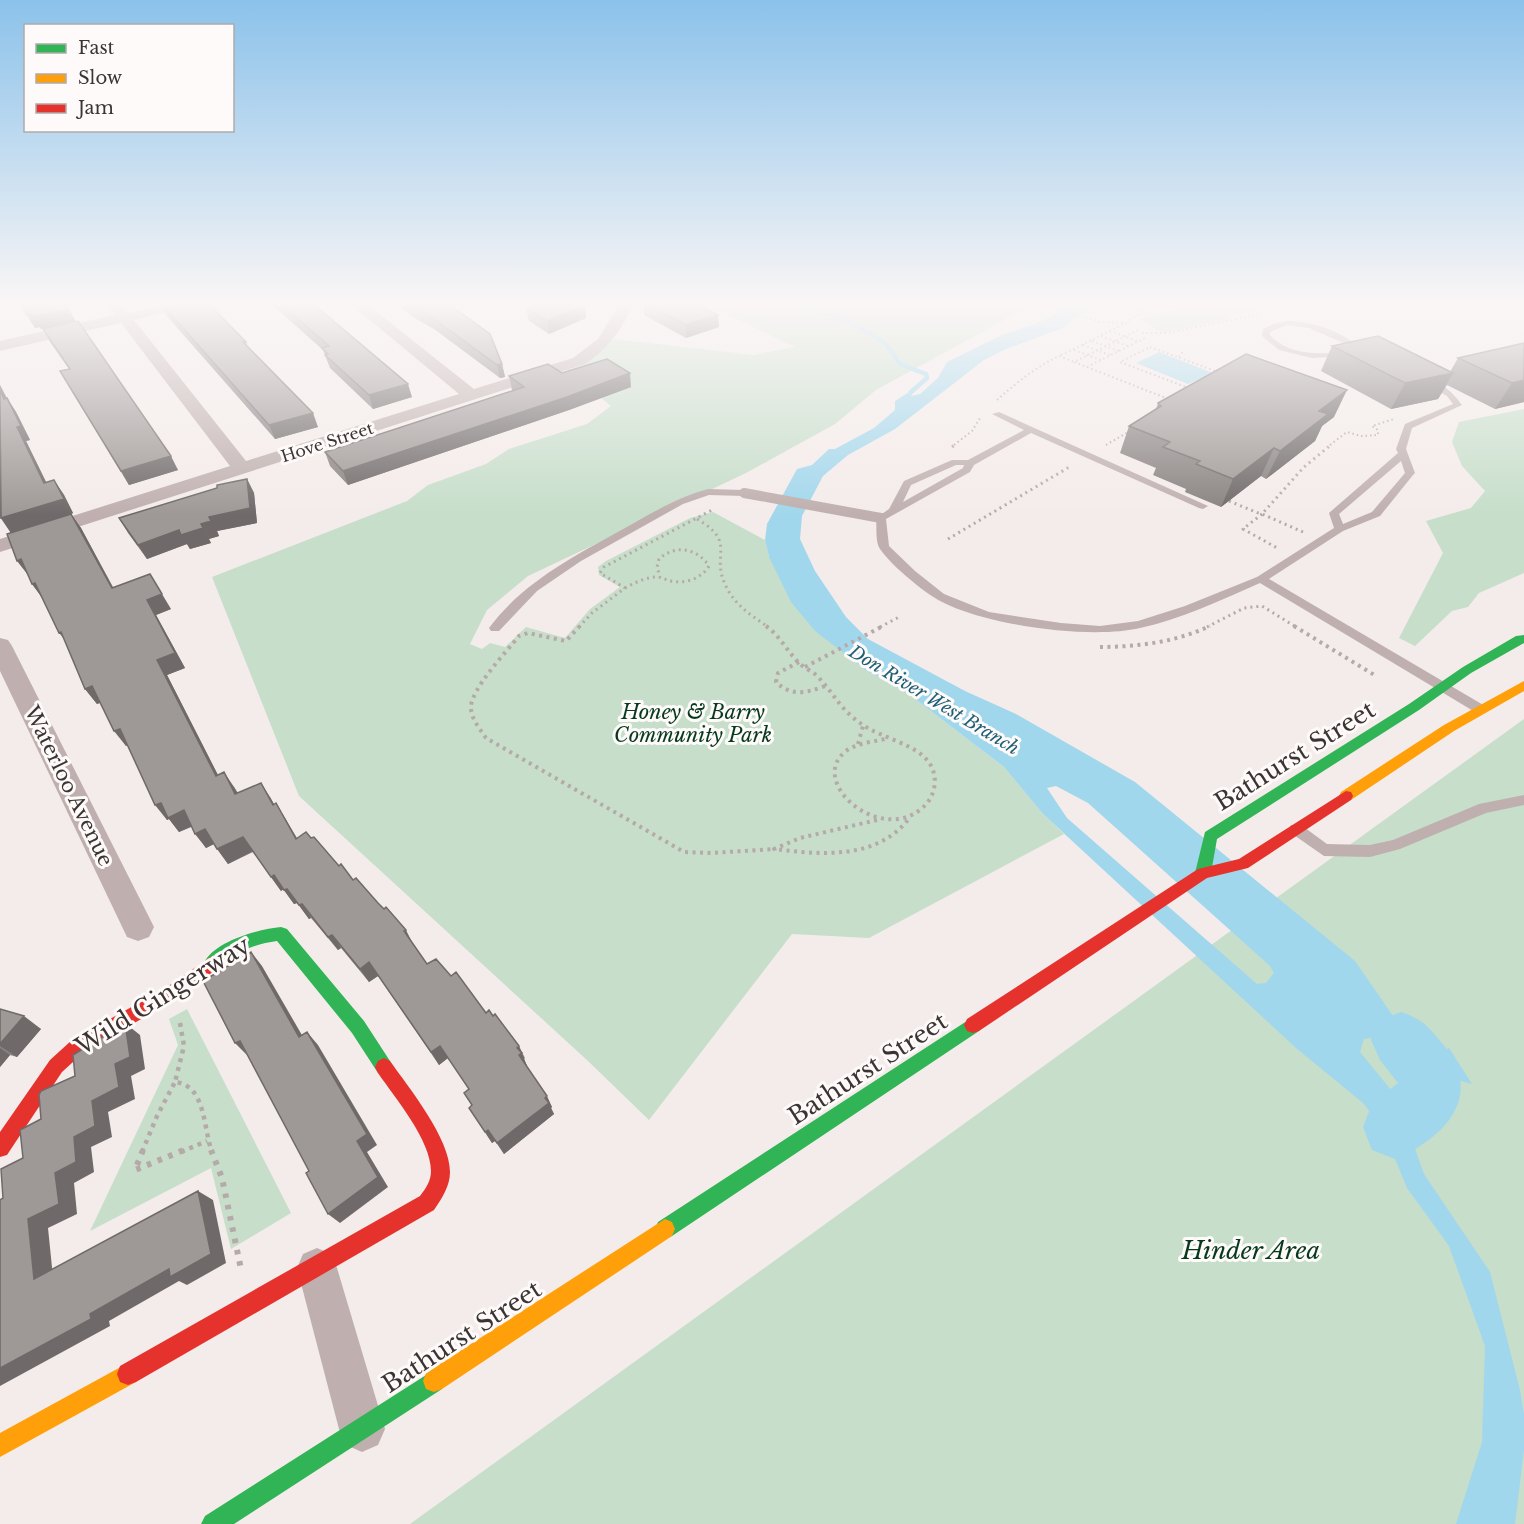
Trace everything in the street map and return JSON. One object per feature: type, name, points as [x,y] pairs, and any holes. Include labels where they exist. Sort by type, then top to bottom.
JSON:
[{"type":"main road","name":"Bathurst Street","points":[[213,1524],[362,1429],[1143,915],[1203,873],[1210,836],[1414,708],[1442,686],[1520,639],[1524,639]]},
{"type":"main road","points":[[1203,873],[1243,864],[1480,709],[1524,685]]},
{"type":"main road","name":"Wild Gingerway","points":[[0,1148],[56,1066],[78,1046],[170,994],[227,951],[261,935],[281,934],[358,1027],[434,1145],[441,1164],[440,1182],[427,1203],[317,1268],[0,1446]]},
{"type":"street","points":[[167,373],[242,469]]},
{"type":"street","points":[[443,373],[471,396]]},
{"type":"street","name":"Hove Street","points":[[0,546],[542,373]]},
{"type":"street","name":"Waterloo Avenue","points":[[0,646],[138,927]]},
{"type":"street","points":[[317,1268],[362,1429]]},
{"type":"lane","points":[[881,518],[884,547],[940,596],[987,615],[1061,627],[1100,630],[1139,625],[1189,609],[1261,579],[1339,530],[1376,514],[1410,473],[1403,454],[1403,437],[1408,426],[1458,405],[1450,394],[1421,378]]},
{"type":"lane","points":[[994,410],[1030,430],[1203,506]]},
{"type":"lane","points":[[894,510],[907,483],[955,462],[970,463],[1030,430]]},
{"type":"lane","points":[[1339,530],[1334,513],[1403,454]]},
{"type":"lane","points":[[495,628],[533,589],[578,559],[679,502],[708,492],[744,493],[881,518],[967,470],[970,463]]},
{"type":"lane","points":[[1261,579],[1480,709]]},
{"type":"lane","points":[[1296,829],[1324,850],[1370,851],[1395,845],[1485,808],[1524,800]]},
{"type":"path","points":[[994,410],[1031,373]]},
{"type":"path","points":[[1104,373],[1172,400],[1165,406]]},
{"type":"path","points":[[1149,373],[1194,390],[1226,375],[1221,373]]},
{"type":"path","points":[[948,451],[972,431],[982,414]]},
{"type":"path","points":[[1295,558],[1243,529],[1262,514],[1304,467],[1347,432],[1378,435],[1378,430],[1372,426],[1389,422]]},
{"type":"path","points":[[948,539],[1134,428]]},
{"type":"path","points":[[1229,501],[1323,541]]},
{"type":"path","points":[[625,588],[600,573],[604,567],[718,508]]},
{"type":"path","points":[[697,519],[718,536],[721,545],[720,566],[724,583],[737,604],[749,616],[774,632],[799,662],[817,676],[838,704],[863,726],[885,739],[898,742],[923,755],[934,774],[933,797],[923,808],[910,816],[878,819],[800,838],[774,849]]},
{"type":"path","points":[[660,577],[658,560],[661,555],[673,550],[695,550],[702,554],[709,566]]},
{"type":"path","points":[[720,566],[709,566],[700,576],[681,582],[660,577],[637,581],[592,613],[566,641],[528,633],[519,636],[475,689],[470,706],[473,723],[486,738],[684,852],[712,853],[774,849],[802,854],[859,850],[885,840],[905,827],[910,816]]},
{"type":"path","points":[[1095,647],[1129,646],[1176,638],[1208,627],[1251,605],[1262,606],[1376,676]]},
{"type":"path","points":[[805,667],[901,616]]},
{"type":"path","points":[[799,662],[778,673],[776,682],[784,692],[797,694],[825,686]]},
{"type":"path","points":[[858,744],[863,726]]},
{"type":"path","points":[[878,819],[852,807],[841,796],[836,784],[836,766],[843,753],[858,744],[885,739]]},
{"type":"path","points":[[170,994],[184,1033],[184,1046],[175,1082],[157,1116],[135,1170],[207,1141]]},
{"type":"path","points":[[175,1082],[191,1087],[200,1102],[207,1141],[222,1178],[237,1250]]},
{"type":"green space","name":"Honey & Barry Community Park","points":[[571,373],[907,373],[876,390],[835,424],[746,473],[528,576],[487,610],[470,644],[482,649],[490,643],[505,647],[526,627],[565,638],[590,609],[620,587],[599,575],[598,567],[690,518],[713,512],[765,540],[769,557],[867,671],[910,695],[1004,767],[1043,814],[1064,834],[869,938],[792,934],[649,1120],[588,1061],[299,796],[212,577],[407,501],[428,485],[486,464],[509,449],[587,424],[611,406]]},
{"type":"green space","points":[[1524,409],[1524,573],[1479,593],[1468,607],[1452,611],[1415,646],[1399,638],[1443,553],[1426,521],[1471,508],[1485,491],[1462,466],[1452,442],[1459,422]]},
{"type":"green space","name":"Hinder Area","points":[[1524,719],[1524,1524],[410,1524]]},
{"type":"green space","points":[[187,1009],[291,1213],[231,1249],[211,1168],[90,1231],[178,1045],[169,1019]]},
{"type":"water","name":"Don River West Branch","points":[[941,373],[967,373],[895,429],[848,455],[823,476],[802,516],[800,539],[815,571],[846,617],[868,639],[965,691],[1016,714],[1135,782],[1355,961],[1420,1055],[1430,1058],[1449,1048],[1472,1084],[1454,1079],[1439,1098],[1422,1089],[1398,1053],[1378,1037],[1364,1039],[1360,1052],[1427,1134],[1406,1123],[1424,1174],[1490,1272],[1520,1390],[1524,1415],[1524,1450],[1515,1524],[1456,1524],[1482,1442],[1485,1346],[1449,1246],[1407,1188],[1382,1127],[1363,1103],[1296,1048],[1043,814],[1004,767],[910,695],[867,671],[815,631],[791,602],[769,557],[765,540],[767,524],[797,469],[812,465],[829,449],[835,449],[874,428],[895,410],[895,401],[917,387],[911,396],[920,394]],"holes":[[[1056,786],[1088,803],[1269,965],[1274,973],[1266,983],[1257,984],[1067,818],[1047,788]]]},
{"type":"water","points":[[1161,373],[1213,373],[1188,384]]},
{"type":"building","points":[[61,373],[114,373],[171,456],[121,471]]},
{"type":"building","points":[[223,373],[274,373],[313,413],[269,425]]},
{"type":"building","points":[[345,373],[395,373],[408,384],[369,395]]},
{"type":"building","points":[[518,373],[630,373],[567,397],[343,471],[325,452],[524,387],[509,376]]},
{"type":"building","points":[[1212,373],[1300,373],[1347,390],[1319,411],[1328,414],[1280,451],[1274,448],[1233,479],[1196,464],[1200,461],[1163,447],[1170,442],[1129,426],[1161,406],[1158,403]]},
{"type":"building","points":[[1386,373],[1452,373],[1405,383]]},
{"type":"building","points":[[1491,373],[1524,373],[1524,380],[1512,383]]},
{"type":"building","points":[[0,390],[4,399],[7,398],[21,426],[17,427],[44,483],[54,480],[64,499],[1,518]]},
{"type":"building","points":[[247,479],[250,508],[209,517],[211,521],[201,524],[203,528],[181,535],[179,530],[138,545],[119,518],[217,488],[217,485]]},
{"type":"building","points":[[71,514],[112,588],[150,574],[162,594],[147,600],[175,653],[157,660],[216,776],[224,772],[235,794],[261,783],[273,805],[276,803],[296,839],[306,832],[311,838],[314,837],[339,866],[341,864],[353,880],[356,878],[384,909],[386,907],[406,930],[404,931],[427,964],[436,959],[451,976],[456,972],[486,1013],[489,1010],[493,1016],[495,1014],[519,1046],[517,1048],[522,1053],[519,1055],[547,1096],[545,1098],[549,1103],[497,1143],[488,1130],[485,1132],[469,1108],[472,1105],[464,1093],[469,1089],[440,1046],[431,1052],[369,962],[360,969],[332,935],[328,937],[302,904],[299,905],[287,889],[284,890],[274,875],[271,877],[243,837],[217,849],[205,829],[195,834],[184,810],[168,818],[161,803],[155,805],[120,729],[114,731],[92,686],[85,689],[61,632],[59,633],[35,583],[32,584],[21,559],[17,561],[7,534]]},
{"type":"building","points":[[251,952],[299,1037],[307,1032],[367,1134],[357,1141],[378,1177],[328,1214],[306,1173],[309,1171],[240,1041],[235,1043],[203,981]]},
{"type":"building","points":[[0,1009],[24,1016],[0,1044]]},
{"type":"building","points":[[125,1023],[130,1057],[115,1064],[119,1087],[92,1101],[95,1126],[74,1137],[76,1162],[55,1173],[59,1204],[28,1219],[34,1279],[198,1191],[211,1254],[170,1277],[169,1269],[90,1314],[91,1319],[0,1368],[0,1200],[3,1198],[1,1169],[23,1158],[20,1130],[41,1119],[39,1095],[41,1091],[75,1076],[73,1055]]},
{"type":"waterway","points":[[911,392],[927,378],[924,373]]},
{"type":"waterway","points":[[1395,1127],[1430,1097],[1430,1075],[1401,1040]]},
{"type":"traffic: fast","points":[[1203,873],[1210,836],[1414,707],[1467,670],[1520,639],[1524,639]]},
{"type":"traffic: fast","points":[[212,963],[244,942],[281,934],[358,1027],[384,1067]]},
{"type":"traffic: fast","points":[[665,1229],[973,1025]]},
{"type":"traffic: fast","points":[[213,1524],[434,1381]]},
{"type":"traffic: slow","points":[[1346,796],[1449,728],[1524,685]]},
{"type":"traffic: slow","points":[[434,1381],[665,1229]]},
{"type":"traffic: slow","points":[[0,1446],[128,1374]]},
{"type":"traffic: jam","points":[[973,1025],[1203,873],[1243,864],[1346,796]]},
{"type":"traffic: jam","points":[[0,1148],[56,1066],[78,1046],[170,994],[212,963]]},
{"type":"traffic: jam","points":[[128,1374],[427,1203],[439,1183],[441,1170],[438,1156],[422,1123],[384,1067]]}]
